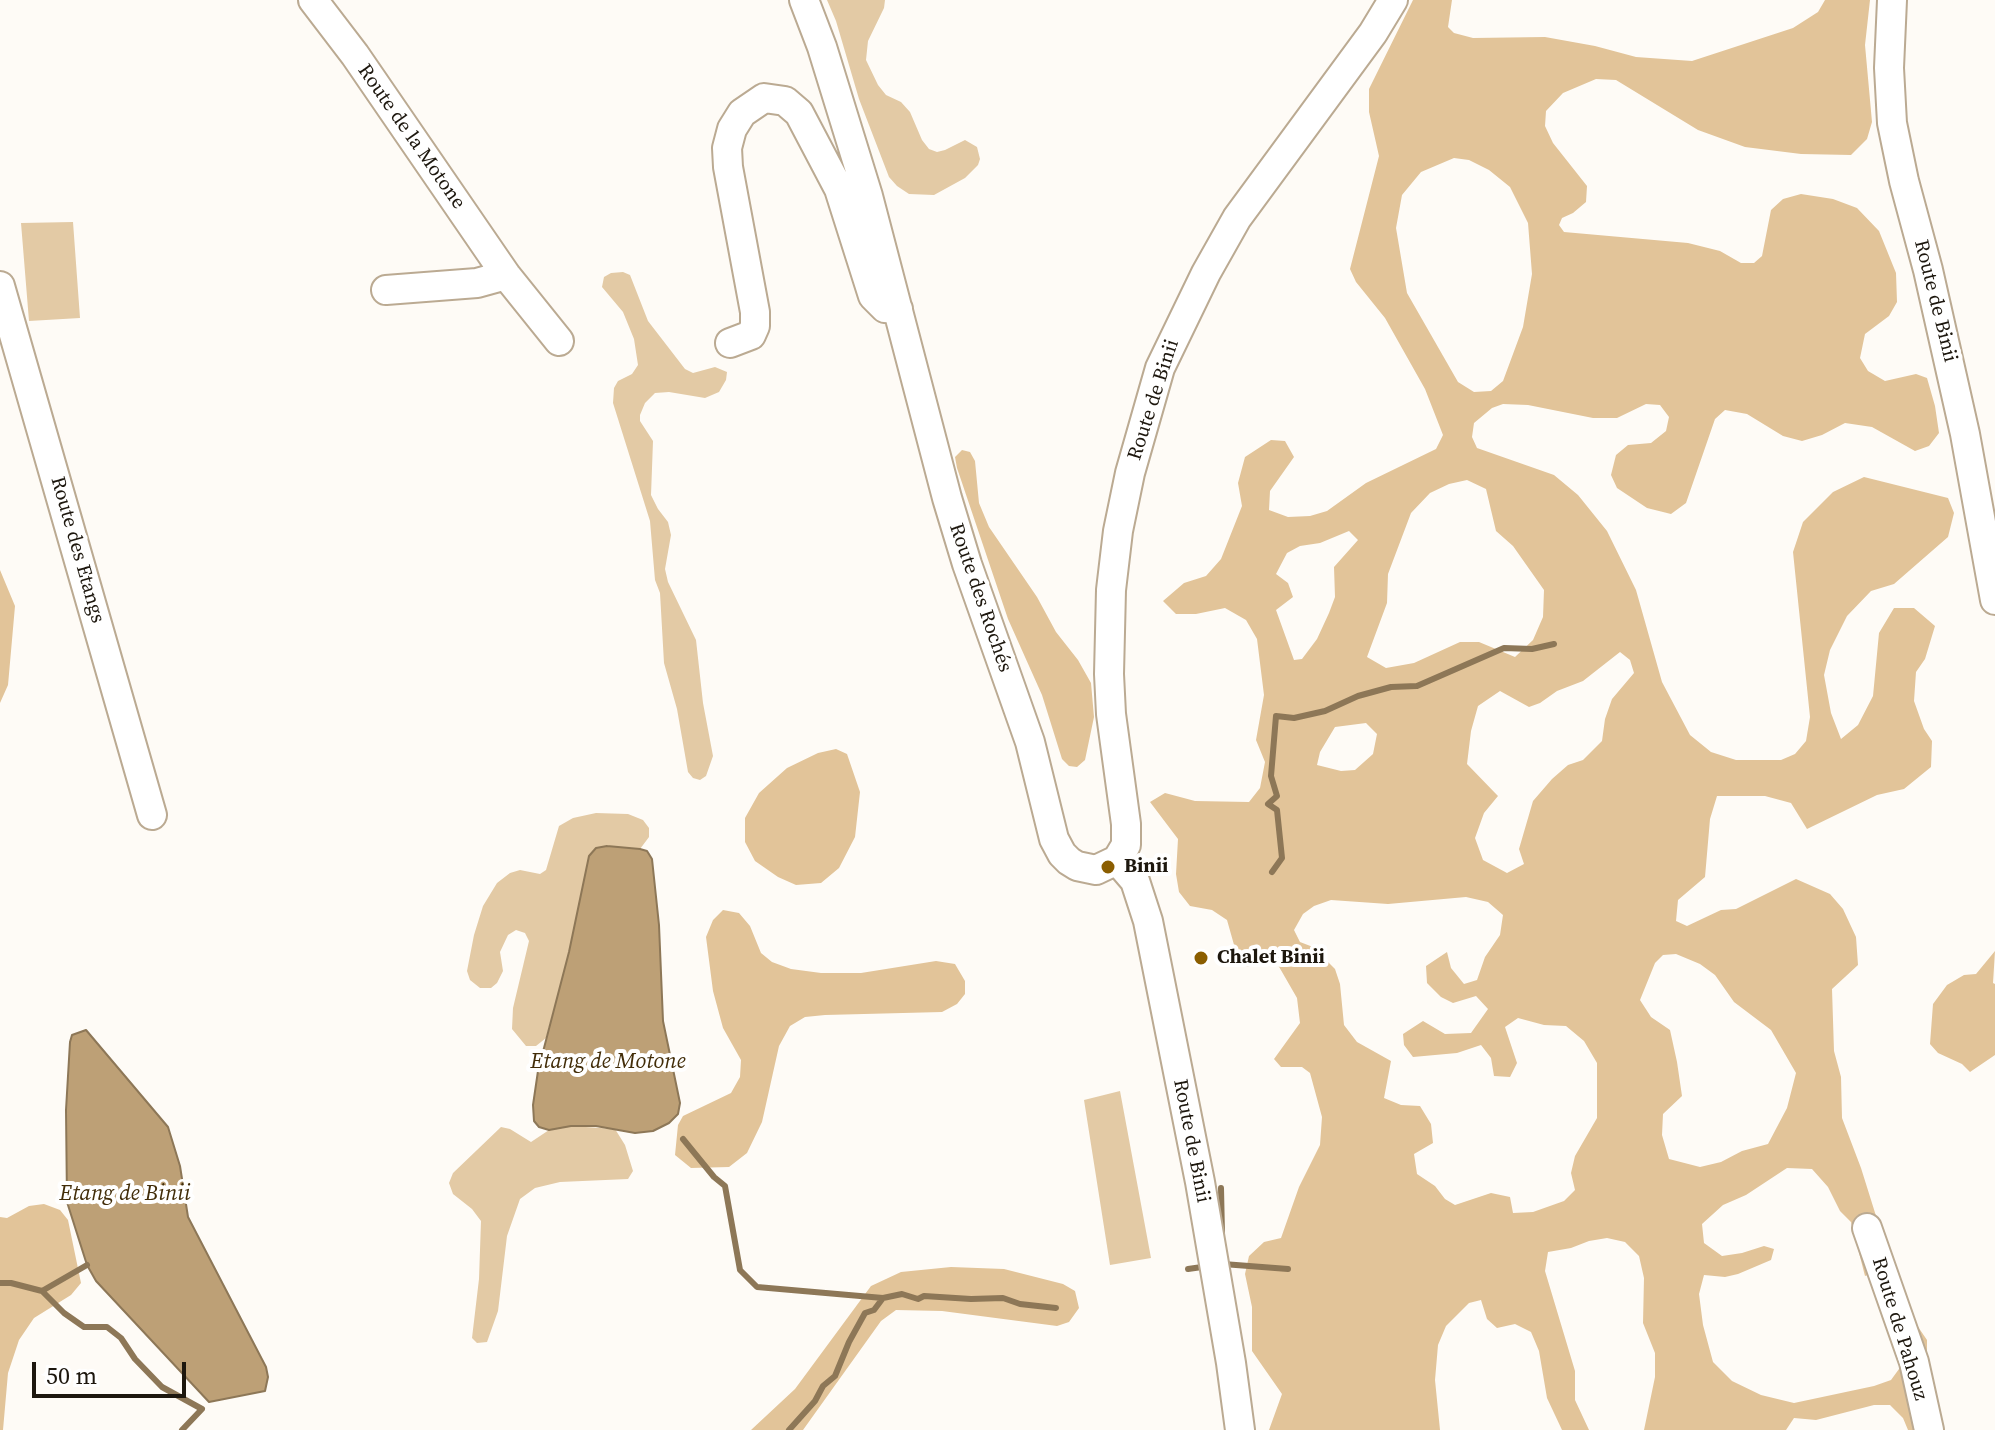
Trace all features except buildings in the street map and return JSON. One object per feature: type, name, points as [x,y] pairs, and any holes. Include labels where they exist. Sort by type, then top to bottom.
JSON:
[{"type":"street","name":"Route de la Motone","points":[[313,0],[355,55],[506,275],[559,341]]},
{"type":"street","name":"Route des Rochés","points":[[804,0],[857,158],[947,498],[1030,742],[1054,839],[1069,861],[1088,870],[1104,868],[1117,860]]},
{"type":"street","name":"Route de Binii","points":[[1240,1430],[1200,1182],[1148,921],[1135,881],[1117,860],[1126,845],[1126,837],[1111,714],[1111,590],[1118,531],[1143,419],[1160,368],[1179,326],[1237,218],[1355,58],[1393,0]]},
{"type":"street","name":"Route de Binii","points":[[1892,0],[1889,77],[1892,123],[1965,434],[1995,600]]},
{"type":"street","points":[[730,343],[751,335],[755,319],[754,295],[728,167],[727,148],[732,129],[742,113],[764,98],[785,101],[799,113],[839,189],[873,296],[885,308],[898,309]]},
{"type":"street","points":[[386,290],[477,283],[506,275]]},
{"type":"street","name":"Route des Etangs","points":[[0,286],[152,815]]},
{"type":"street","name":"Route de Pahouz","points":[[1867,1228],[1914,1362],[1929,1430]]},
{"type":"shaded area","points":[[827,0],[885,0],[868,41],[866,60],[886,95],[901,102],[910,112],[929,149],[937,152],[945,150],[965,140],[977,147],[978,165],[965,178],[934,195],[909,194],[889,177],[859,99]]},
{"type":"shaded area","points":[[1413,0],[1452,0],[1448,27],[1454,33],[1473,38],[1545,37],[1636,57],[1692,61],[1793,28],[1818,12],[1825,0],[1870,0],[1865,45],[1872,122],[1867,139],[1851,155],[1801,154],[1745,147],[1698,130],[1616,80],[1596,79],[1563,93],[1546,111],[1545,126],[1553,143],[1587,186],[1586,202],[1562,218],[1559,225],[1564,232],[1688,243],[1720,251],[1741,263],[1754,263],[1762,256],[1771,210],[1783,199],[1801,194],[1833,199],[1857,208],[1879,231],[1896,273],[1897,302],[1889,316],[1865,334],[1860,358],[1868,371],[1885,381],[1916,374],[1927,378],[1939,433],[1929,446],[1915,451],[1872,427],[1845,423],[1802,441],[1783,436],[1747,414],[1725,410],[1715,419],[1686,503],[1671,514],[1647,508],[1617,488],[1611,475],[1616,455],[1628,445],[1651,443],[1666,431],[1669,417],[1660,405],[1646,404],[1617,418],[1593,418],[1528,405],[1503,404],[1492,408],[1474,423],[1472,437],[1477,448],[1554,475],[1578,495],[1607,531],[1636,590],[1662,682],[1690,735],[1711,752],[1736,760],[1781,760],[1795,754],[1806,741],[1810,717],[1793,552],[1803,522],[1833,492],[1864,477],[1948,498],[1954,513],[1948,537],[1894,584],[1871,591],[1847,616],[1830,650],[1824,675],[1831,713],[1841,739],[1858,725],[1873,696],[1879,633],[1894,608],[1914,608],[1935,626],[1925,659],[1916,672],[1914,701],[1932,741],[1931,767],[1904,789],[1877,795],[1807,829],[1791,803],[1765,796],[1717,796],[1710,819],[1705,877],[1678,900],[1676,921],[1687,926],[1721,910],[1736,909],[1796,879],[1830,894],[1843,909],[1856,937],[1858,965],[1832,989],[1834,1051],[1841,1077],[1842,1118],[1892,1267],[1865,1276],[1851,1222],[1840,1211],[1828,1187],[1812,1169],[1787,1168],[1746,1195],[1723,1205],[1702,1224],[1704,1243],[1722,1256],[1764,1246],[1774,1249],[1771,1260],[1738,1274],[1725,1277],[1704,1275],[1699,1294],[1713,1362],[1732,1381],[1761,1395],[1794,1403],[1874,1386],[1891,1380],[1899,1369],[1900,1352],[1912,1318],[1927,1340],[1938,1430],[1908,1430],[1903,1418],[1890,1405],[1874,1405],[1816,1420],[1794,1418],[1786,1430],[1644,1430],[1655,1377],[1655,1353],[1643,1323],[1644,1278],[1639,1256],[1625,1242],[1607,1238],[1548,1252],[1545,1271],[1575,1371],[1575,1400],[1589,1430],[1562,1430],[1547,1398],[1539,1351],[1531,1332],[1515,1324],[1497,1328],[1487,1319],[1481,1300],[1469,1303],[1446,1326],[1438,1345],[1435,1380],[1440,1430],[1269,1430],[1282,1394],[1252,1351],[1252,1307],[1245,1274],[1249,1256],[1264,1242],[1281,1238],[1299,1187],[1320,1145],[1322,1117],[1310,1073],[1302,1067],[1281,1067],[1274,1059],[1300,1023],[1297,998],[1278,965],[1266,957],[1255,967],[1240,966],[1227,920],[1212,910],[1190,906],[1179,892],[1176,874],[1178,839],[1150,802],[1165,793],[1195,801],[1249,802],[1260,788],[1265,762],[1256,740],[1264,695],[1257,639],[1246,620],[1225,608],[1196,614],[1176,614],[1163,601],[1184,583],[1206,576],[1221,559],[1242,506],[1238,483],[1245,457],[1271,440],[1285,441],[1294,457],[1270,491],[1269,510],[1288,517],[1327,511],[1366,483],[1436,449],[1443,435],[1425,389],[1385,318],[1356,282],[1350,269],[1379,156],[1369,112],[1369,89]],"holes":[[[1454,158],[1469,160],[1489,170],[1510,187],[1528,223],[1532,274],[1523,327],[1503,381],[1491,391],[1474,392],[1458,382],[1407,293],[1396,228],[1402,195],[1421,172]],[[1467,480],[1486,489],[1496,531],[1513,546],[1544,590],[1543,617],[1533,640],[1515,657],[1479,642],[1460,642],[1414,663],[1386,668],[1367,657],[1387,603],[1388,574],[1411,513],[1430,493]],[[1349,531],[1358,540],[1334,567],[1335,597],[1317,639],[1302,659],[1294,660],[1276,610],[1293,597],[1288,583],[1276,574],[1287,553],[1300,546],[1320,543]],[[1620,652],[1630,660],[1634,673],[1612,699],[1602,741],[1583,760],[1568,765],[1533,801],[1519,849],[1524,864],[1507,873],[1483,860],[1475,838],[1484,813],[1498,796],[1467,764],[1471,731],[1478,706],[1500,691],[1529,707],[1583,681]],[[1366,723],[1377,734],[1373,754],[1355,770],[1341,771],[1317,765],[1320,752],[1335,727]],[[1466,897],[1488,902],[1503,915],[1500,935],[1485,957],[1477,980],[1464,984],[1451,968],[1447,952],[1426,966],[1427,983],[1441,997],[1453,1003],[1476,996],[1488,1009],[1471,1033],[1445,1034],[1423,1021],[1403,1034],[1404,1045],[1413,1057],[1457,1053],[1481,1045],[1491,1058],[1494,1076],[1510,1077],[1517,1063],[1505,1027],[1518,1018],[1544,1025],[1566,1026],[1584,1041],[1597,1063],[1597,1118],[1575,1156],[1571,1173],[1575,1190],[1564,1201],[1533,1212],[1513,1213],[1510,1197],[1491,1193],[1455,1205],[1417,1174],[1414,1154],[1433,1143],[1431,1124],[1420,1106],[1401,1105],[1384,1098],[1391,1061],[1357,1042],[1344,1025],[1340,984],[1335,969],[1313,947],[1300,942],[1294,930],[1303,914],[1331,900],[1388,904]],[[1676,954],[1700,964],[1715,975],[1734,1002],[1771,1030],[1796,1073],[1787,1108],[1768,1144],[1700,1167],[1669,1159],[1662,1135],[1663,1114],[1682,1096],[1677,1062],[1670,1030],[1651,1017],[1640,1000],[1655,963],[1663,955]]]},
{"type":"shaded area","points":[[73,222],[80,318],[29,321],[21,223]]},
{"type":"shaded area","points":[[623,272],[630,275],[648,321],[685,369],[693,373],[715,367],[727,372],[719,392],[705,398],[655,393],[645,403],[640,415],[640,421],[653,441],[651,495],[668,522],[671,535],[665,569],[668,582],[696,640],[713,756],[706,776],[700,780],[688,772],[677,709],[664,663],[660,593],[655,580],[650,521],[613,403],[618,381],[632,374],[638,365],[634,339],[623,312],[602,287],[604,277]]},
{"type":"shaded area","points":[[962,450],[970,452],[975,461],[979,503],[989,527],[1091,683],[1094,717],[1085,760],[1077,767],[1069,766],[1062,759],[1042,695],[1008,619],[957,468],[955,457]]},
{"type":"shaded area","points":[[0,570],[15,606],[8,685],[0,703]]},
{"type":"shaded area","points":[[836,749],[847,754],[860,792],[855,837],[839,868],[821,883],[796,885],[755,861],[745,842],[745,818],[759,793],[787,768],[818,753]]},
{"type":"shaded area","points":[[596,813],[628,814],[643,820],[649,828],[649,837],[640,849],[607,846],[589,856],[569,952],[546,1038],[536,1046],[526,1046],[512,1029],[513,1008],[529,941],[525,933],[516,930],[508,935],[500,952],[503,971],[497,983],[491,988],[480,988],[470,980],[467,971],[474,935],[483,906],[497,883],[520,870],[540,874],[546,870],[559,826],[573,818]]},
{"type":"shaded area","points":[[723,910],[739,913],[750,926],[761,953],[772,962],[791,969],[861,973],[936,961],[955,964],[965,981],[965,994],[957,1004],[942,1012],[825,1015],[805,1017],[790,1026],[779,1046],[762,1122],[747,1153],[729,1167],[691,1168],[675,1155],[678,1125],[683,1116],[731,1093],[740,1077],[741,1060],[723,1028],[713,991],[706,937],[713,920]]},
{"type":"shaded area","points":[[1995,951],[1995,1055],[1970,1072],[1962,1064],[1938,1053],[1930,1044],[1933,1004],[1947,985],[1964,975],[1976,974]]},
{"type":"shaded area","points":[[1120,1091],[1151,1258],[1110,1265],[1084,1100]]},
{"type":"shaded area","points":[[571,1126],[615,1129],[625,1145],[633,1171],[628,1179],[560,1182],[535,1188],[520,1199],[507,1236],[498,1311],[487,1342],[477,1343],[472,1338],[479,1279],[481,1221],[453,1194],[449,1183],[453,1173],[501,1127],[531,1142],[549,1130]]},
{"type":"shaded area","points":[[44,1204],[60,1210],[68,1220],[81,1283],[71,1295],[34,1318],[19,1340],[8,1373],[3,1430],[0,1430],[0,1217],[7,1218],[29,1206]]},
{"type":"shaded area","points":[[951,1267],[1004,1269],[1063,1284],[1075,1291],[1079,1308],[1069,1322],[1057,1326],[942,1311],[896,1310],[881,1321],[803,1430],[751,1430],[795,1389],[871,1286],[901,1272]]},
{"type":"water","name":"Etang de Motone","points":[[607,846],[647,851],[652,859],[659,925],[663,1021],[680,1103],[678,1114],[653,1131],[635,1133],[596,1126],[549,1130],[539,1127],[534,1121],[538,1071],[569,952],[589,856],[596,848]]},
{"type":"water","name":"Etang de Binii","points":[[86,1030],[168,1127],[180,1166],[188,1217],[266,1367],[268,1377],[265,1391],[209,1402],[96,1281],[87,1265],[67,1202],[66,1110],[70,1042],[72,1035]]},
{"type":"waterway","points":[[1272,872],[1282,858],[1277,810],[1268,804],[1277,796],[1271,776],[1276,716],[1294,718],[1325,711],[1358,696],[1391,687],[1417,686],[1504,648],[1532,649],[1554,644]]},
{"type":"waterway","points":[[683,1139],[725,1186],[740,1270],[757,1287],[883,1298]]},
{"type":"waterway","points":[[1221,1188],[1222,1234]]},
{"type":"waterway","points":[[1223,1264],[1288,1269]]},
{"type":"waterway","points":[[0,1283],[42,1291],[87,1265]]},
{"type":"waterway","points":[[1188,1269],[1202,1267]]},
{"type":"waterway","points":[[42,1291],[84,1327],[107,1327],[121,1338],[135,1359],[162,1387],[202,1409],[182,1430]]},
{"type":"waterway","points":[[789,1430],[815,1401],[823,1386],[835,1376],[865,1313],[874,1310],[883,1298],[902,1294],[918,1299],[924,1296],[1003,1298],[1020,1304],[1056,1308]]},
{"type":"place","name":"Binii","points":[[1108,867]]},
{"type":"place","name":"Chalet Binii","points":[[1201,958]]}]
